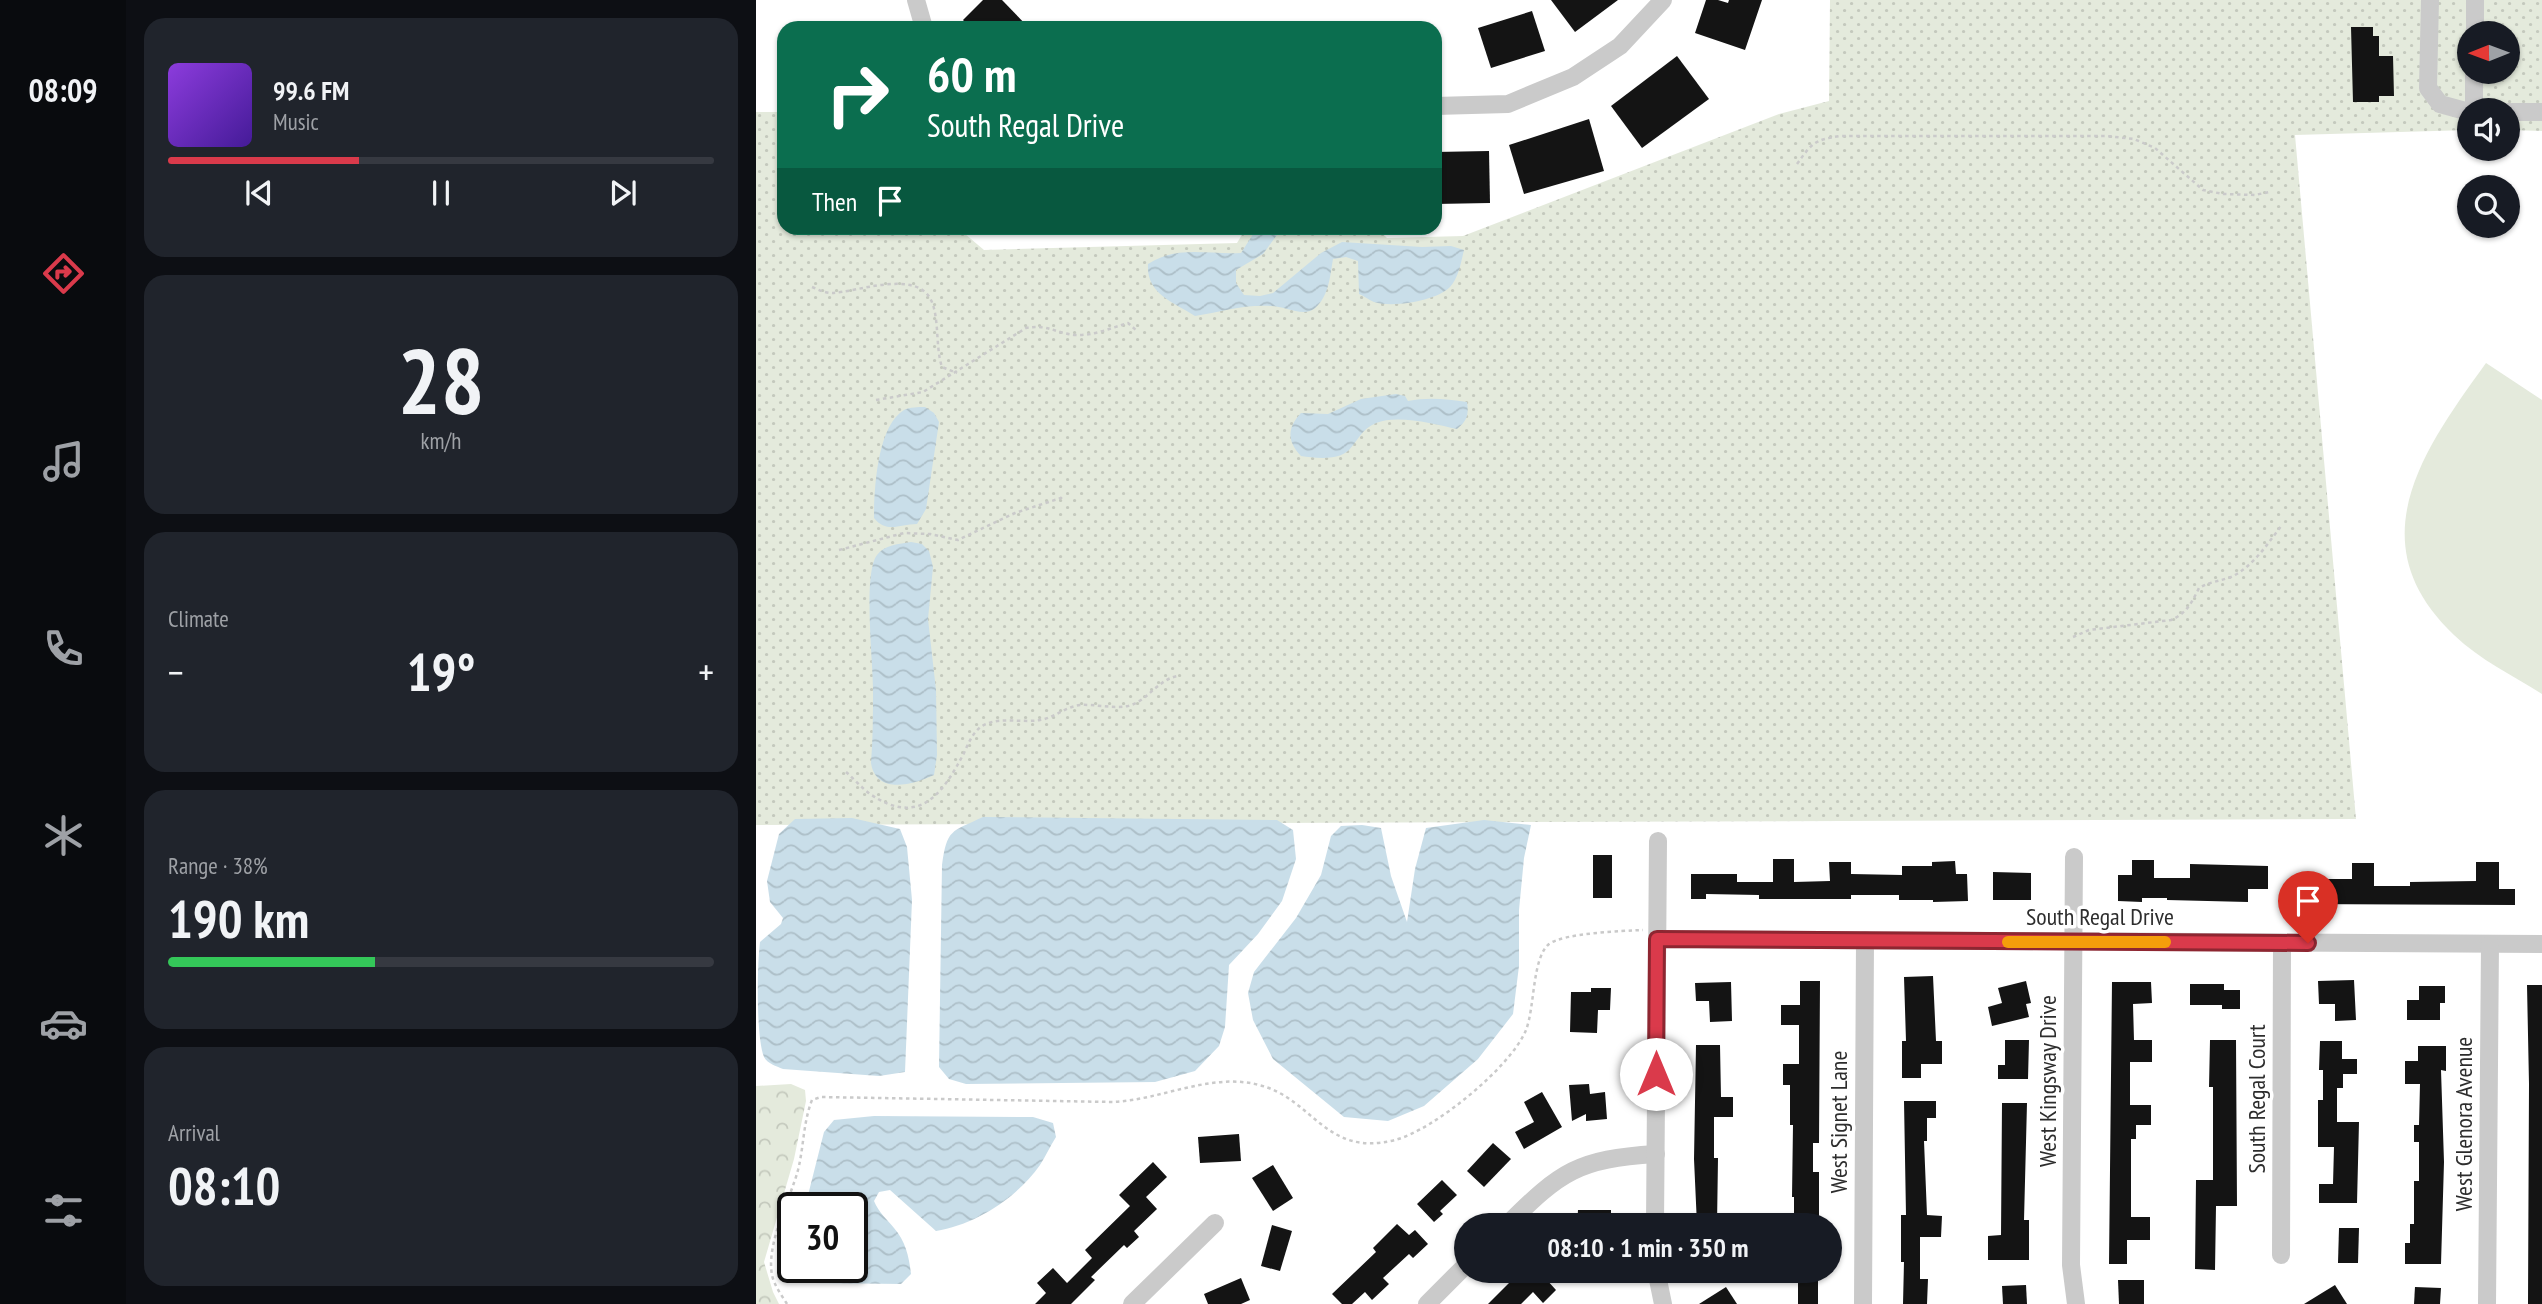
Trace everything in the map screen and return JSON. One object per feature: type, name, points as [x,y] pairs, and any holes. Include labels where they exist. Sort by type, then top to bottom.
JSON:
[{"type":"street","points":[[916,0],[922,21]]},
{"type":"street","points":[[1442,106],[1508,104],[1573,77],[1620,46],[1662,0]]},
{"type":"street","points":[[2430,0],[2428,88],[2440,104],[2457,108]]},
{"type":"street","points":[[2475,0],[2475,21]]},
{"type":"street","points":[[2520,112],[2542,112]]},
{"type":"street","points":[[1655,1213],[1658,841]]},
{"type":"street","name":"West Kingsway Drive","points":[[2074,857],[2071,1265],[2076,1304]]},
{"type":"street","name":"South Regal Drive","points":[[1657,934],[1865,940],[2542,944]]},
{"type":"street","name":"West Signet Lane","points":[[1863,1304],[1865,940]]},
{"type":"street","name":"South Regal Court","points":[[2281,1255],[2282,943]]},
{"type":"street","name":"West Glenora Avenue","points":[[2487,1304],[2490,944]]},
{"type":"street","points":[[1519,1213],[1544,1188],[1564,1174],[1602,1159],[1656,1154]]},
{"type":"street","points":[[1132,1304],[1215,1223]]},
{"type":"street","points":[[1427,1304],[1454,1277]]},
{"type":"street","points":[[1659,1283],[1663,1304]]},
{"type":"path","points":[[1797,164],[1817,140],[1840,136],[2106,136],[2134,139],[2155,148],[2203,190],[2255,195],[2269,192]]},
{"type":"path","points":[[812,287],[828,294],[877,285],[909,286],[922,290],[930,299],[933,309],[942,367],[957,373]]},
{"type":"path","points":[[876,400],[923,392],[1026,328],[1045,326],[1072,334],[1091,335],[1129,323],[1138,331]]},
{"type":"path","points":[[839,550],[904,533],[930,534],[958,540],[1016,513],[1064,495]]},
{"type":"path","points":[[2073,637],[2089,629],[2172,620],[2181,616],[2189,608],[2199,588],[2243,569],[2262,552],[2282,525]]},
{"type":"path","points":[[846,772],[876,797],[897,808],[910,808],[929,802],[943,789],[974,733],[986,724],[1041,720],[1079,705],[1129,706],[1166,678],[1178,676]]},
{"type":"path","points":[[787,1304],[772,1276],[772,1259],[798,1170],[806,1116],[813,1100],[821,1097],[1113,1102],[1136,1101],[1197,1086],[1257,1084],[1277,1091],[1334,1135],[1373,1143],[1395,1140],[1415,1132],[1453,1107],[1489,1078],[1517,1047],[1532,1013],[1538,965],[1543,951],[1551,943],[1569,937],[1657,934]]},
{"type":"green space","points":[[1830,0],[2542,0],[2542,131],[2520,130],[2520,98],[2457,98],[2457,130],[2295,135],[2356,819],[756,825],[756,112],[777,112],[777,235],[966,235],[984,250],[1237,243],[1242,235],[1384,235],[1387,238],[1463,236],[1779,114],[1829,101]]},
{"type":"green space","points":[[2486,363],[2542,400],[2542,694],[2485,660],[2454,635],[2425,600],[2409,565],[2405,531],[2410,496],[2423,462],[2441,429]]},
{"type":"green space","points":[[791,1084],[805,1090],[806,1101],[794,1159],[784,1192],[777,1192],[777,1217],[764,1262],[779,1304],[756,1304],[756,1086]]},
{"type":"water","points":[[1253,235],[1277,235],[1263,254],[1236,270],[1236,283],[1244,295],[1260,296],[1273,293],[1321,253],[1342,242],[1451,246],[1464,250],[1458,274],[1450,287],[1435,296],[1403,304],[1382,304],[1359,294],[1358,261],[1346,257],[1333,259],[1323,299],[1314,309],[1304,312],[1262,306],[1195,316],[1162,296],[1151,283],[1148,264],[1159,258],[1193,252],[1241,253]]},
{"type":"water","points":[[1396,394],[1405,396],[1408,401],[1437,399],[1467,402],[1468,411],[1457,429],[1394,419],[1376,423],[1364,432],[1349,450],[1339,456],[1301,456],[1293,445],[1291,429],[1301,413],[1328,414],[1361,399]]},
{"type":"water","points":[[925,407],[934,413],[939,422],[926,509],[917,524],[884,526],[874,518],[876,476],[883,444],[895,418],[904,410]]},
{"type":"water","points":[[911,542],[922,544],[929,551],[933,567],[928,619],[936,690],[937,755],[934,775],[916,782],[896,785],[880,780],[871,763],[873,688],[870,580],[873,565],[880,552]]},
{"type":"water","points":[[983,817],[1277,820],[1293,830],[1296,859],[1282,901],[1258,934],[1229,965],[1225,1027],[1219,1046],[1195,1071],[1155,1082],[966,1084],[949,1079],[939,1067],[942,865],[946,844],[952,833]]},
{"type":"water","points":[[852,818],[900,829],[907,847],[912,900],[905,1072],[879,1076],[783,1069],[764,1057],[758,1001],[760,942],[781,924],[783,918],[770,902],[767,881],[779,834],[795,819]]},
{"type":"water","points":[[1484,820],[1531,825],[1524,858],[1519,910],[1519,966],[1513,1014],[1478,1059],[1424,1106],[1388,1121],[1344,1117],[1273,1059],[1253,1020],[1248,993],[1254,972],[1296,918],[1321,875],[1331,836],[1341,826],[1381,828],[1391,876],[1407,922],[1415,869],[1426,828]]},
{"type":"water","points":[[874,1116],[1033,1117],[1053,1123],[1056,1137],[1040,1165],[1020,1188],[994,1208],[951,1228],[936,1231],[890,1190],[879,1192],[874,1201],[898,1233],[908,1256],[911,1274],[901,1284],[815,1283],[868,1283],[868,1192],[809,1192],[824,1132],[834,1120]]},
{"type":"building","points":[[983,0],[1002,0],[1022,21],[964,21]]},
{"type":"building","points":[[1551,0],[1618,0],[1575,32]]},
{"type":"building","points":[[1706,0],[1728,3],[1729,0],[1762,0],[1745,50],[1695,33]]},
{"type":"building","points":[[1532,11],[1545,51],[1491,68],[1478,28]]},
{"type":"building","points":[[2351,27],[2373,27],[2373,36],[2379,36],[2379,56],[2393,56],[2394,96],[2379,96],[2379,102],[2353,102]]},
{"type":"building","points":[[1677,56],[1709,99],[1642,148],[1611,106]]},
{"type":"building","points":[[1589,119],[1604,171],[1524,194],[1509,145]]},
{"type":"building","points":[[1489,151],[1490,203],[1442,204],[1442,152]]},
{"type":"building","points":[[1593,855],[1612,855],[1612,898],[1593,898]]},
{"type":"building","points":[[1773,859],[1794,859],[1794,882],[1830,881],[1829,862],[1851,862],[1851,874],[1902,875],[1902,866],[1932,866],[1932,862],[1955,861],[1956,874],[1967,874],[1968,901],[1899,900],[1899,895],[1851,895],[1851,899],[1759,899],[1759,895],[1706,894],[1706,899],[1691,899],[1691,874],[1737,874],[1737,882],[1773,882]]},
{"type":"building","points":[[2132,860],[2154,860],[2154,878],[2190,878],[2190,864],[2268,866],[2268,889],[2248,889],[2248,902],[2167,898],[2142,898],[2142,902],[2118,901],[2118,875],[2132,875]]},
{"type":"building","points":[[2476,862],[2499,862],[2499,889],[2515,889],[2515,905],[2293,904],[2293,879],[2352,879],[2352,863],[2374,863],[2374,886],[2410,886],[2410,882],[2476,881]]},
{"type":"building","points":[[1993,872],[2031,873],[2031,900],[1993,900]]},
{"type":"building","points":[[1933,976],[1936,1041],[1942,1041],[1942,1064],[1921,1064],[1921,1078],[1902,1078],[1902,1041],[1906,1041],[1904,977]]},
{"type":"building","points":[[2354,980],[2356,1020],[2335,1021],[2335,1004],[2319,1004],[2318,981]]},
{"type":"building","points":[[1800,981],[1820,981],[1819,1143],[1813,1143],[1813,1172],[1819,1172],[1819,1213],[1794,1213],[1792,1197],[1793,1125],[1790,1125],[1790,1085],[1783,1085],[1783,1064],[1799,1064],[1799,1025],[1781,1025],[1781,1005],[1800,1005]]},
{"type":"building","points":[[2026,981],[2031,1003],[2026,1004],[2029,1017],[1992,1026],[1988,1007],[2002,1003],[1998,988]]},
{"type":"building","points":[[1731,982],[1732,1021],[1710,1022],[1709,1001],[1696,1001],[1695,983]]},
{"type":"building","points":[[2112,982],[2151,982],[2152,1003],[2133,1004],[2134,1040],[2152,1040],[2152,1062],[2130,1062],[2130,1105],[2151,1105],[2151,1125],[2136,1125],[2136,1139],[2131,1139],[2131,1217],[2150,1217],[2150,1240],[2127,1240],[2127,1264],[2109,1264]]},
{"type":"building","points":[[2190,984],[2224,984],[2224,990],[2240,990],[2240,1009],[2222,1009],[2222,1005],[2190,1005]]},
{"type":"building","points":[[2527,985],[2542,985],[2542,1304],[2528,1304]]},
{"type":"building","points":[[2419,986],[2445,986],[2445,1003],[2440,1003],[2440,1020],[2407,1020],[2407,1000],[2419,1000]]},
{"type":"building","points":[[1591,988],[1611,988],[1610,1010],[1598,1010],[1597,1033],[1570,1032],[1571,992],[1591,992]]},
{"type":"building","points":[[2005,1040],[2029,1040],[2028,1079],[1998,1079],[1998,1065],[2005,1065]]},
{"type":"building","points":[[2210,1040],[2236,1040],[2237,1206],[2216,1206],[2215,1270],[2195,1269],[2196,1180],[2213,1180]]},
{"type":"building","points":[[2320,1041],[2342,1041],[2342,1059],[2357,1059],[2357,1074],[2343,1074],[2343,1088],[2337,1088],[2337,1122],[2359,1122],[2357,1203],[2319,1203],[2319,1184],[2333,1184],[2334,1147],[2318,1147],[2318,1100],[2323,1100],[2323,1070],[2319,1070]]},
{"type":"building","points":[[1696,1045],[1720,1045],[1721,1097],[1733,1097],[1733,1117],[1714,1117],[1714,1158],[1718,1158],[1717,1213],[1696,1213],[1694,1159]]},
{"type":"building","points":[[2418,1046],[2446,1046],[2446,1071],[2441,1070],[2444,1162],[2441,1264],[2405,1264],[2405,1243],[2410,1243],[2410,1224],[2414,1224],[2414,1181],[2419,1181],[2419,1142],[2414,1142],[2414,1125],[2419,1125],[2420,1084],[2405,1084],[2405,1061],[2418,1061]]},
{"type":"building","points":[[1589,1084],[1590,1094],[1605,1092],[1607,1119],[1586,1121],[1586,1114],[1572,1121],[1569,1085]]},
{"type":"building","points":[[1542,1092],[1562,1127],[1524,1149],[1515,1132],[1534,1122],[1524,1102]]},
{"type":"building","points":[[1904,1101],[1936,1101],[1936,1118],[1927,1118],[1927,1141],[1924,1141],[1927,1215],[1942,1216],[1941,1237],[1920,1237],[1920,1279],[1928,1279],[1927,1304],[1903,1304],[1901,1215],[1906,1215]]},
{"type":"building","points":[[2002,1103],[2027,1103],[2024,1220],[2029,1220],[2029,1260],[1988,1260],[1988,1236],[2001,1235]]},
{"type":"building","points":[[1239,1134],[1241,1161],[1200,1163],[1198,1137]]},
{"type":"building","points":[[1493,1143],[1511,1159],[1484,1187],[1467,1171]]},
{"type":"building","points":[[1153,1162],[1167,1177],[1146,1197],[1157,1209],[1134,1231],[1139,1237],[1127,1248],[1124,1245],[1091,1277],[1095,1280],[1071,1304],[1035,1304],[1046,1293],[1037,1283],[1053,1268],[1067,1283],[1092,1258],[1085,1250],[1130,1206],[1119,1195]]},
{"type":"building","points":[[1273,1165],[1293,1198],[1273,1211],[1252,1178]]},
{"type":"building","points":[[1442,1180],[1457,1195],[1440,1211],[1443,1214],[1434,1222],[1417,1204]]},
{"type":"building","points":[[1578,1210],[1611,1210],[1611,1213],[1578,1213]]},
{"type":"building","points":[[1397,1224],[1409,1235],[1415,1230],[1428,1244],[1413,1258],[1409,1254],[1383,1278],[1389,1284],[1372,1300],[1365,1292],[1352,1304],[1342,1304],[1332,1294],[1376,1252],[1373,1248]]},
{"type":"building","points":[[1272,1225],[1292,1231],[1280,1271],[1261,1266]]},
{"type":"building","points":[[2339,1228],[2359,1228],[2358,1263],[2338,1263]]},
{"type":"building","points":[[1241,1278],[1250,1300],[1241,1304],[1208,1304],[1204,1294]]},
{"type":"building","points":[[2118,1280],[2144,1280],[2144,1304],[2119,1304]]},
{"type":"building","points":[[1509,1283],[1550,1283],[1556,1290],[1543,1303],[1533,1292],[1521,1304],[1488,1304]]},
{"type":"building","points":[[1798,1283],[1818,1283],[1818,1304],[1798,1304]]},
{"type":"building","points":[[2026,1285],[2027,1304],[2003,1304],[2002,1286]]},
{"type":"building","points":[[2335,1285],[2347,1304],[2304,1304]]},
{"type":"building","points":[[1726,1287],[1737,1304],[1699,1304]]},
{"type":"building","points":[[2415,1287],[2441,1288],[2440,1304],[2414,1304]]},
{"type":"slow traffic","points":[[2008,942],[2165,942]]},
{"type":"route","points":[[1656,1074],[1657,939],[2308,943]]}]
